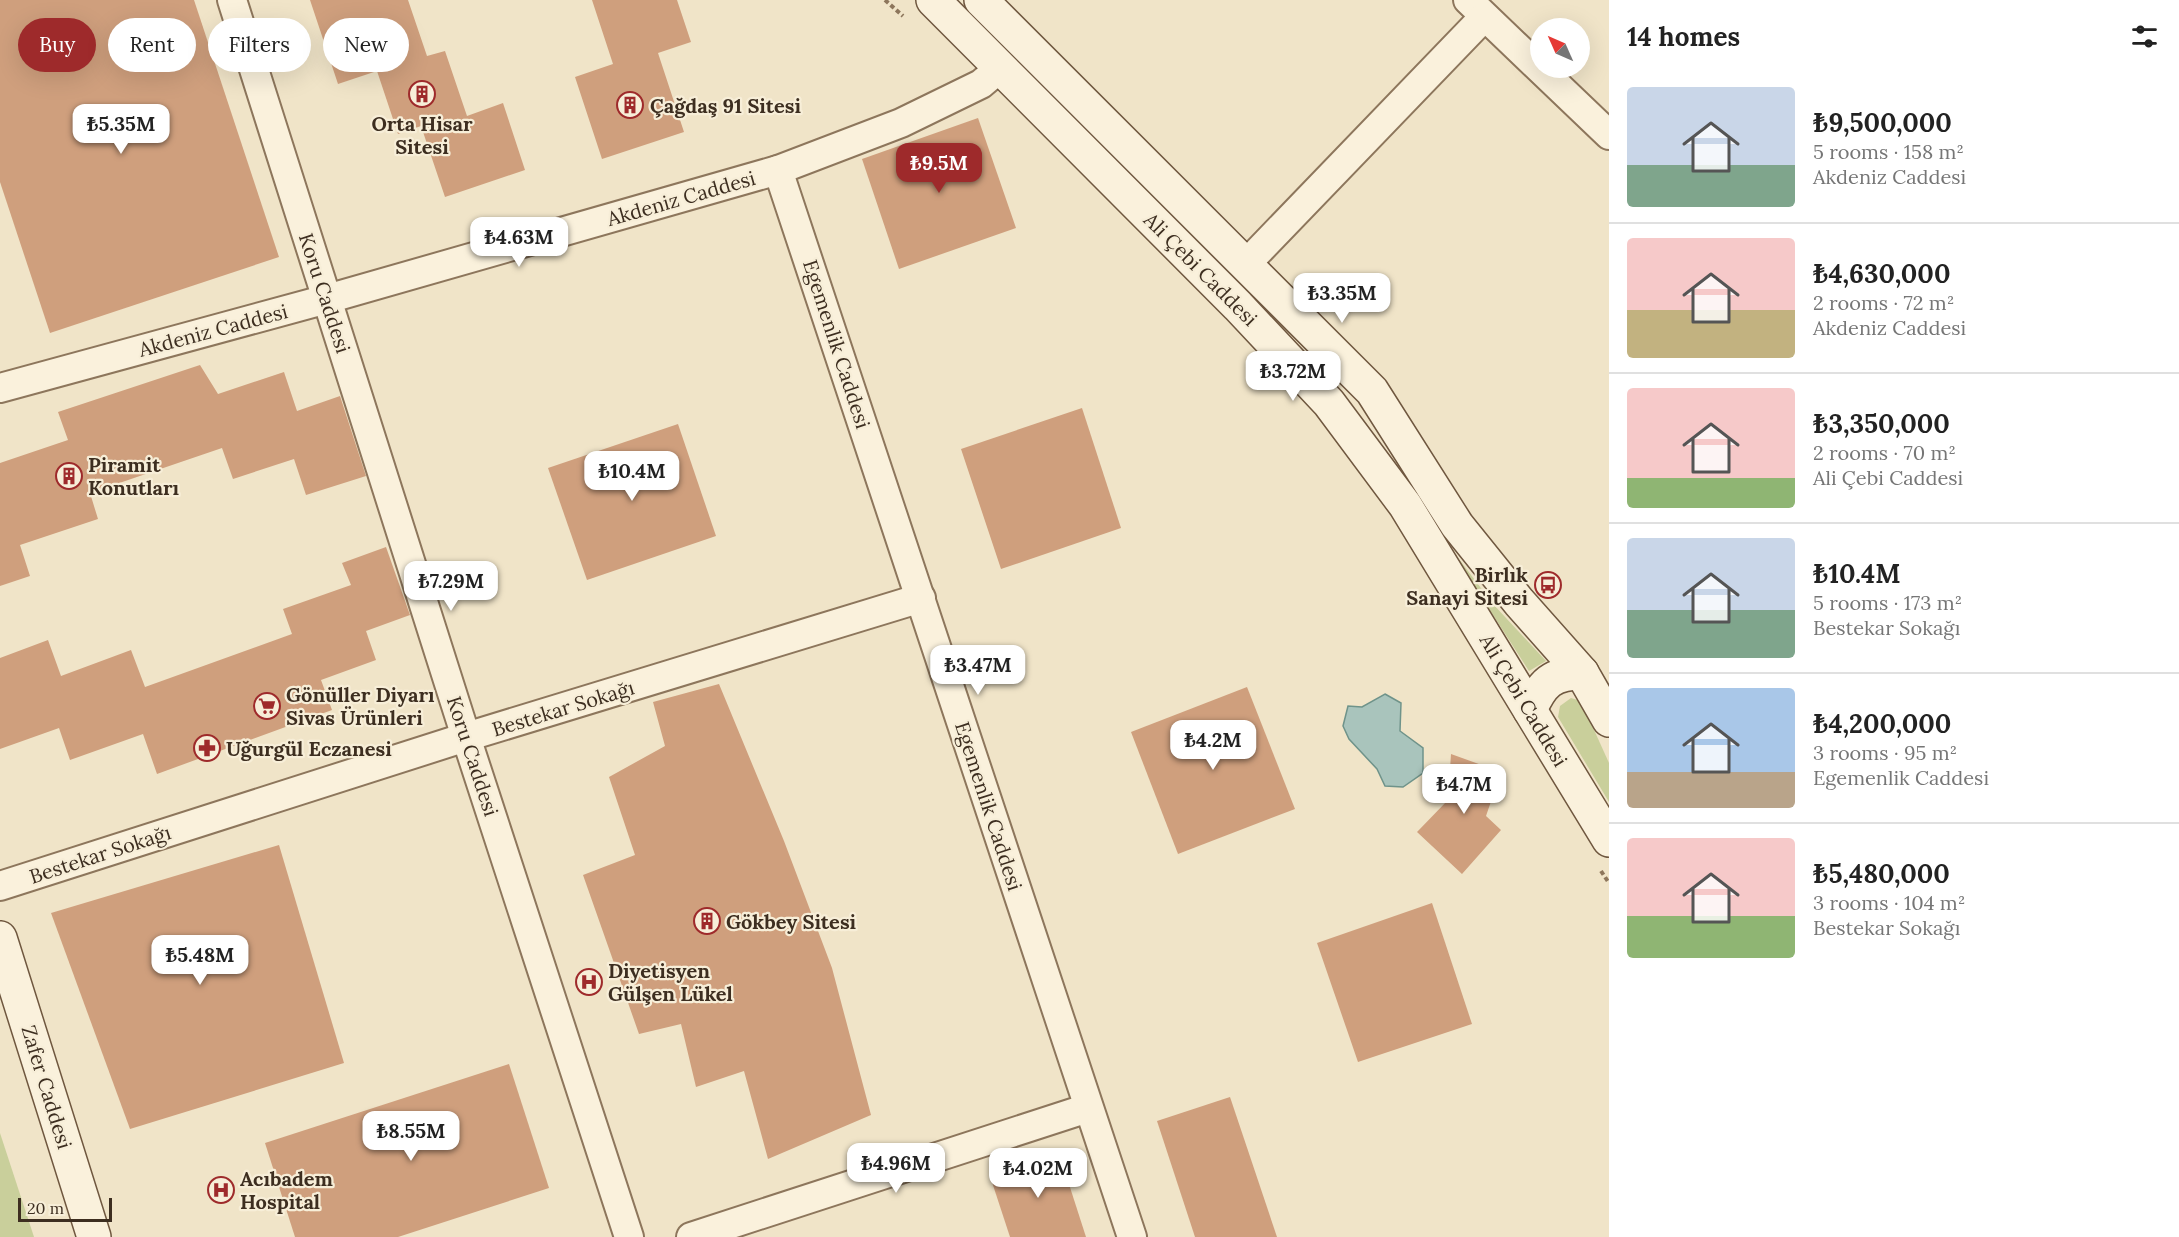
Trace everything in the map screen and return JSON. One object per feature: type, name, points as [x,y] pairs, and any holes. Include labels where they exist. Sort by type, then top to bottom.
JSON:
[{"type":"main road","name":"Ali Çebi Caddesi","points":[[933,0],[1238,306],[1329,402],[1405,505],[1530,710],[1604,853]]},
{"type":"main road","name":"Ali Çebi Caddesi","points":[[981,0],[1247,263],[1372,391],[1457,525],[1519,602],[1582,673],[1609,720]]},
{"type":"main road","points":[[1530,710],[1538,692],[1550,680],[1565,673],[1582,673]]},
{"type":"main road","name":"Zafer Caddesi","points":[[0,938],[94,1237]]},
{"type":"street","name":"Koru Caddesi","points":[[232,0],[466,737],[629,1237]]},
{"type":"street","points":[[1247,263],[1476,8],[1609,135]]},
{"type":"street","name":"Akdeniz Caddesi","points":[[0,388],[327,299],[778,170],[901,123],[981,84],[1000,68]]},
{"type":"street","name":"Egemenlik Caddesi","points":[[778,170],[1132,1237]]},
{"type":"street","name":"Bestekar Sokağı","points":[[0,886],[466,737],[921,598]]},
{"type":"street","points":[[691,1237],[1088,1108]]},
{"type":"path","points":[[885,0],[908,21]]},
{"type":"path","points":[[1604,853],[1609,883]]},
{"type":"green space","points":[[1446,542],[1493,604],[1546,661],[1529,671]]},
{"type":"green space","points":[[1571,698],[1581,701],[1609,763],[1609,802],[1558,717],[1560,706]]},
{"type":"green space","points":[[0,1133],[34,1237],[0,1237]]},
{"type":"water","points":[[1385,694],[1401,703],[1400,731],[1423,748],[1423,773],[1403,787],[1385,786],[1377,769],[1349,739],[1343,726],[1348,706],[1362,707]]},
{"type":"building","points":[[0,0],[194,0],[208,42],[208,72],[218,72],[279,257],[50,333],[0,182]]},
{"type":"building","name":"Orta Hisar Sitesi","points":[[310,0],[408,0],[427,56],[445,51],[467,116],[503,103],[525,170],[445,197],[421,126],[398,134],[377,72],[409,72],[409,18],[323,18],[323,39]]},
{"type":"building","name":"Çağdaş 91 Sitesi","points":[[592,0],[677,0],[691,42],[658,53],[684,132],[602,159],[575,77],[613,64]]},
{"type":"building","name":"Orta Hisar Sitesi","points":[[334,72],[374,72],[338,84]]},
{"type":"building","points":[[978,118],[1016,228],[899,269],[862,159]]},
{"type":"building","name":"Piramit Konutları","points":[[200,365],[218,394],[284,372],[297,411],[340,396],[366,476],[306,495],[294,459],[233,479],[222,448],[90,493],[98,519],[20,545],[30,576],[0,586],[0,463],[68,440],[58,412]]},
{"type":"building","points":[[1082,408],[1121,528],[1001,569],[961,449]]},
{"type":"building","points":[[678,424],[716,536],[587,580],[548,468]]},
{"type":"building","points":[[386,547],[410,615],[366,631],[376,660],[321,680],[332,710],[157,774],[143,734],[70,760],[59,728],[0,749],[0,658],[48,640],[61,676],[131,650],[145,687],[292,634],[283,609],[351,585],[342,563]]},
{"type":"building","name":"Gökbey Sitesi","points":[[719,684],[784,841],[832,968],[871,1115],[768,1159],[744,1071],[696,1087],[681,1024],[639,1034],[583,875],[635,855],[609,777],[665,746],[653,702]]},
{"type":"building","points":[[1247,687],[1295,809],[1178,854],[1131,732]]},
{"type":"building","points":[[1451,754],[1501,772],[1486,816],[1501,830],[1462,874],[1417,832],[1448,800]]},
{"type":"building","points":[[279,845],[344,1063],[130,1129],[51,913]]},
{"type":"building","points":[[1432,903],[1472,1024],[1358,1062],[1317,943]]},
{"type":"building","points":[[509,1064],[549,1188],[398,1237],[295,1237],[265,1143]]},
{"type":"building","points":[[1230,1097],[1277,1237],[1195,1237],[1157,1121]]},
{"type":"building","points":[[1058,1150],[1086,1237],[1010,1237],[989,1173]]},
{"type":"place","name":"Orta Hisar Sitesi","points":[[422,94]]},
{"type":"place","name":"Çağdaş 91 Sitesi","points":[[630,105]]},
{"type":"place","name":"Piramit Konutları","points":[[69,476]]},
{"type":"place","name":"Birlık Sanayi Sitesi","points":[[1548,585]]},
{"type":"place","name":"Gönüller Diyarı Sivas Ürünleri","points":[[267,706]]},
{"type":"place","name":"Uğurgül Eczanesi","points":[[207,748]]},
{"type":"place","name":"Gökbey Sitesi","points":[[707,921]]},
{"type":"place","name":"Diyetisyen Gülşen Lükel","points":[[589,982]]},
{"type":"place","name":"Acıbadem Hospital","points":[[221,1190]]}]
